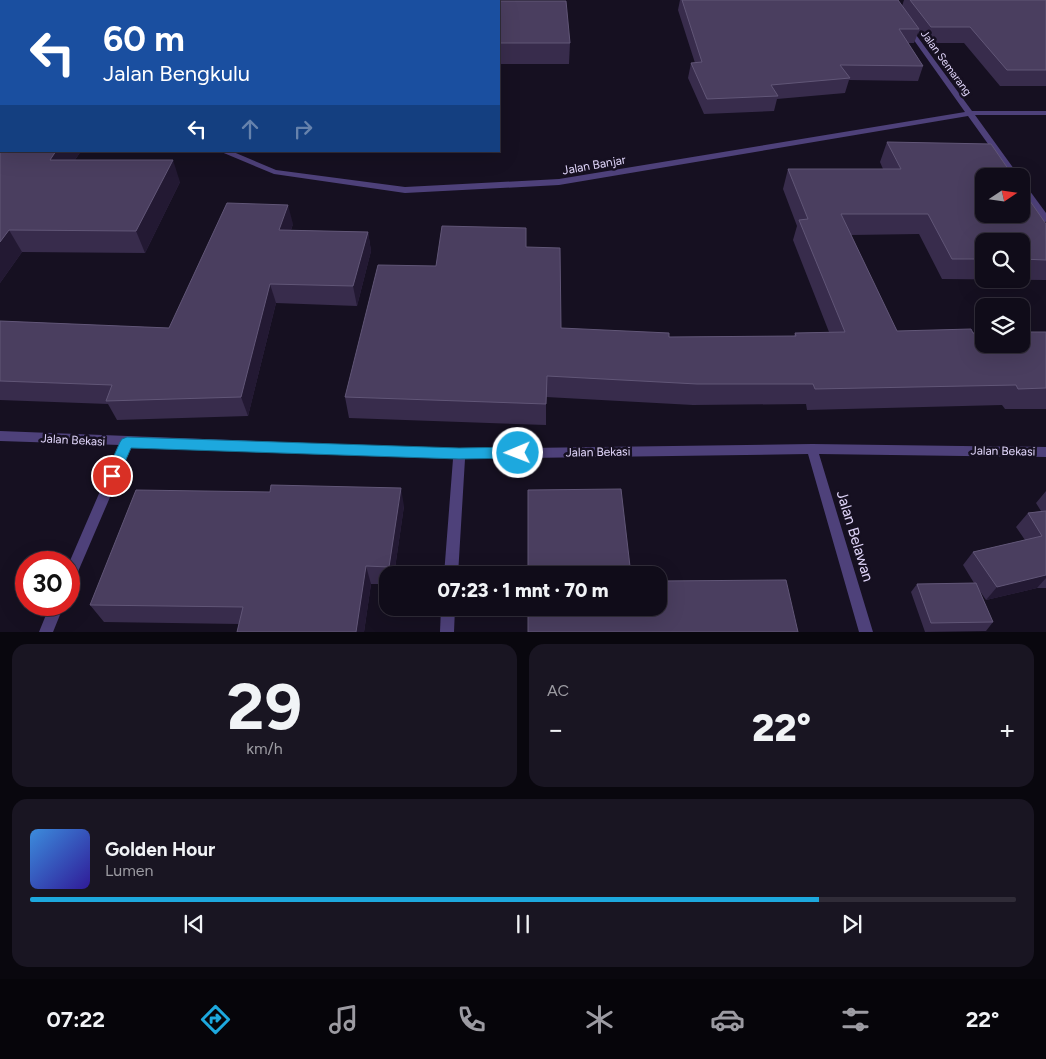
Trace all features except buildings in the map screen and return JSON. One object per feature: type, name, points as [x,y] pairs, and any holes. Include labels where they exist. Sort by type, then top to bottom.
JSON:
[{"type":"street","name":"Jalan Semarang","points":[[905,23],[1009,168]]},
{"type":"street","name":"Jalan Banjar","points":[[229,152],[274,172],[405,190],[559,182],[970,113],[1046,113]]},
{"type":"street","points":[[1030,198],[1046,220]]},
{"type":"street","name":"Jalan Bekasi","points":[[0,436],[459,454],[812,449],[1046,452]]},
{"type":"street","points":[[80,552],[127,442]]},
{"type":"street","name":"Jalan Belawan","points":[[812,449],[866,632]]},
{"type":"street","points":[[452,566],[459,454]]},
{"type":"street","points":[[46,632],[53,616]]},
{"type":"street","points":[[447,632],[448,616]]},
{"type":"route","points":[[112,476],[127,442],[459,454],[518,453]]}]
